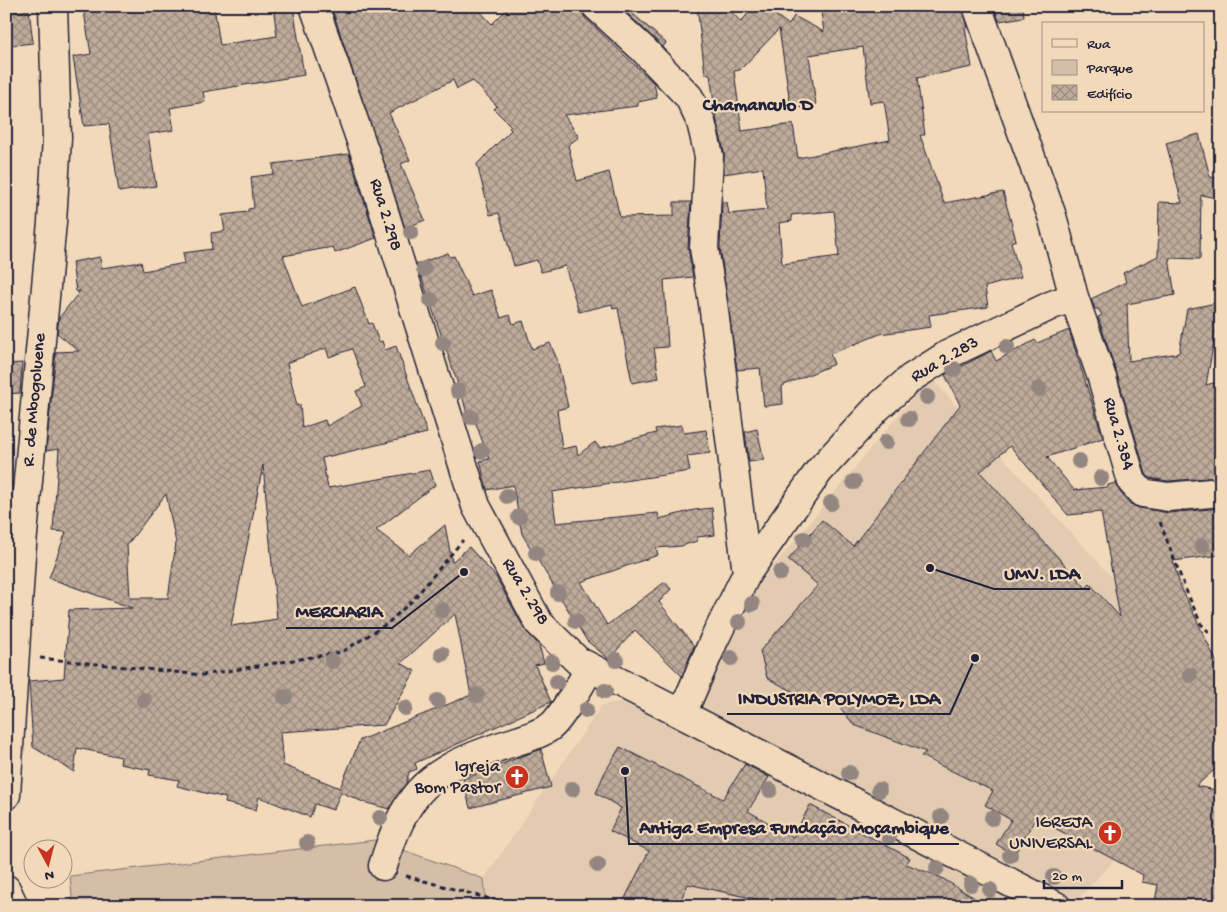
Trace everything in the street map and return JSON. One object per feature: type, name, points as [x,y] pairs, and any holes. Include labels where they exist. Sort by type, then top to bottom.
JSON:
[{"type":"street","name":"R. de Mbogoluene","points":[[6,795],[21,556],[52,222],[57,138],[53,6]]},
{"type":"street","name":"Rua 2.298","points":[[314,6],[370,167],[476,506],[539,623],[578,660],[590,667],[1056,906]]},
{"type":"street","points":[[596,6],[644,50],[689,97],[701,122],[709,156],[704,248],[713,303],[747,573]]},
{"type":"street","points":[[977,6],[1052,216],[1074,297]]},
{"type":"street","name":"Rua 2.283","points":[[682,714],[714,640],[747,573],[819,471],[877,408],[911,378],[947,355],[1052,305],[1074,297]]},
{"type":"street","name":"Rua 2.384","points":[[1074,297],[1102,378],[1132,482],[1142,493],[1168,497],[1221,492]]},
{"type":"street","points":[[383,865],[395,828],[426,782],[448,767],[489,750],[531,736],[552,726],[590,667]]},
{"type":"street","points":[[6,889],[14,906]]},
{"type":"path","points":[[1154,495],[1173,561],[1201,624],[1209,632]]},
{"type":"path","points":[[15,655],[92,665],[203,675],[342,652],[388,623],[413,600],[482,516]]},
{"type":"path","points":[[383,865],[404,875],[443,888],[516,906]]},
{"type":"shaded area","points":[[930,377],[1205,680],[1221,745],[1078,899],[1089,906],[486,906],[484,879],[602,705],[683,690],[719,632]]},
{"type":"green space","points":[[375,840],[484,879],[486,906],[73,906],[72,876]]},
{"type":"building","points":[[114,6],[214,6],[220,45],[277,36],[273,6],[293,6],[304,75],[203,92],[205,102],[170,108],[174,130],[148,134],[156,186],[119,192],[109,124],[84,126],[73,57],[91,54],[84,12]]},
{"type":"building","points":[[331,6],[475,6],[492,24],[510,6],[581,6],[585,18],[654,83],[657,98],[638,102],[638,106],[564,115],[579,137],[568,145],[577,181],[609,172],[620,217],[674,216],[674,202],[691,202],[688,247],[693,277],[664,280],[668,347],[654,348],[659,378],[632,383],[618,308],[613,309],[612,304],[579,312],[565,266],[541,272],[537,260],[514,266],[499,213],[490,215],[477,164],[511,130],[509,128],[511,126],[494,109],[497,106],[473,81],[457,89],[453,80],[389,113],[410,160],[401,164],[425,220],[405,228]]},
{"type":"building","points":[[619,6],[624,6],[666,43],[663,47]]},
{"type":"building","points":[[697,6],[726,6],[741,22],[754,6],[764,6],[789,25],[794,16],[824,32],[821,12],[855,6],[962,6],[968,27],[965,28],[972,67],[917,78],[925,135],[920,135],[944,203],[1003,192],[1016,240],[1011,242],[1021,277],[985,287],[988,307],[929,315],[931,327],[880,334],[830,354],[834,364],[782,386],[783,404],[764,406],[760,368],[737,370],[720,247],[722,202],[727,202],[729,214],[767,210],[763,168],[724,174],[724,152],[716,117],[710,74],[705,74]],"holes":[[[779,29],[791,109],[816,105],[809,55],[863,47],[870,103],[884,101],[890,140],[798,158],[793,124],[742,131],[734,71],[740,70]],[[834,211],[839,256],[782,264],[779,223],[792,221],[791,215]]]},
{"type":"building","points":[[994,6],[1023,6],[1024,17],[999,21]]},
{"type":"building","points":[[29,10],[33,43],[6,46],[6,13]]},
{"type":"building","points":[[1199,134],[1210,177],[1221,179],[1221,199],[1201,195],[1200,259],[1169,258],[1175,295],[1127,304],[1129,361],[1179,353],[1187,309],[1221,302],[1206,385],[1221,381],[1221,477],[1168,481],[1150,478],[1146,474],[1117,374],[1098,317],[1102,315],[1098,309],[1095,309],[1091,299],[1126,282],[1123,273],[1158,256],[1159,202],[1182,203],[1166,143]]},
{"type":"building","points":[[349,154],[376,238],[335,253],[333,247],[283,256],[302,307],[355,287],[369,324],[372,323],[379,342],[382,341],[385,350],[396,346],[427,433],[322,458],[328,488],[430,470],[435,485],[376,530],[409,555],[445,525],[452,562],[469,547],[496,577],[525,630],[539,645],[544,663],[535,665],[551,702],[415,763],[417,769],[409,772],[406,784],[389,809],[363,802],[341,792],[333,810],[315,804],[310,817],[259,797],[256,810],[225,803],[226,798],[177,786],[179,780],[149,775],[150,770],[120,764],[121,757],[77,748],[74,772],[33,747],[29,681],[64,678],[69,610],[132,608],[49,578],[66,532],[53,531],[59,449],[46,451],[56,352],[79,351],[57,333],[59,318],[80,291],[76,292],[72,262],[100,257],[102,268],[141,262],[143,271],[185,263],[183,253],[212,249],[211,233],[225,231],[222,215],[248,212],[248,209],[254,208],[251,177],[274,174],[273,164]],"holes":[[[326,348],[329,357],[352,349],[366,387],[356,391],[362,406],[327,426],[325,420],[302,428],[300,405],[297,406],[287,363]],[[263,465],[277,619],[231,626]],[[166,494],[176,543],[168,598],[130,598],[127,545]],[[455,614],[471,695],[360,740],[340,788],[283,765],[280,732],[384,725],[415,671],[401,663]]]},
{"type":"building","points":[[448,253],[450,257],[454,256],[472,296],[491,290],[501,318],[510,315],[513,324],[523,321],[532,349],[550,343],[557,359],[568,407],[557,410],[562,449],[576,446],[578,455],[595,442],[600,448],[656,433],[655,429],[682,425],[684,433],[706,430],[710,453],[687,456],[690,471],[552,492],[556,523],[658,513],[659,519],[694,510],[712,508],[715,535],[697,537],[697,541],[681,546],[656,548],[658,555],[581,582],[607,625],[665,582],[671,589],[659,602],[694,646],[682,676],[635,630],[609,659],[587,641],[522,534],[513,485],[487,490],[480,461],[489,459],[475,421],[469,422],[417,264]]},
{"type":"building","points":[[1069,330],[1103,438],[1047,457],[1074,490],[1108,487],[1108,485],[1116,483],[1120,492],[1130,504],[1140,508],[1169,513],[1221,508],[1221,555],[1173,561],[1180,585],[1221,671],[1221,764],[1196,786],[1221,791],[1221,906],[1154,906],[1158,885],[1142,882],[1143,875],[1036,818],[1014,855],[996,844],[1011,820],[985,805],[993,791],[921,756],[926,752],[854,725],[833,699],[819,705],[767,678],[760,651],[818,585],[788,560],[822,520],[853,546],[960,405],[945,375],[991,351],[996,361],[1035,340],[1037,343]],"holes":[[[1010,446],[1068,515],[1101,512],[1120,617],[1090,584],[1086,588],[980,472]]]},
{"type":"building","points":[[22,363],[20,393],[6,394],[6,364]]},
{"type":"building","points":[[757,429],[764,460],[749,462],[745,432]]},
{"type":"building","points":[[620,747],[723,799],[745,764],[769,777],[748,811],[793,837],[810,805],[910,858],[906,864],[940,877],[988,906],[786,906],[688,884],[678,906],[621,906],[649,851],[610,831],[621,808],[596,793],[604,774]]},
{"type":"building","points":[[541,749],[551,787],[470,808],[463,779]]},
{"type":"place","name":"UMV. LDA","points":[[930,568]]},
{"type":"place","name":"MERCIARIA","points":[[464,572]]},
{"type":"place","name":"INDUSTRIA POLYMOZ, LDA","points":[[975,658]]},
{"type":"place","name":"Antiga Empresa Fundação Moçambique","points":[[625,771]]},
{"type":"place","name":"Igreja Bom Pastor","points":[[517,777]]},
{"type":"place","name":"IGREJA UNIVERSAL","points":[[1110,833]]},
{"type":"district","name":"Chamanculo D","points":[[758,106]]}]
